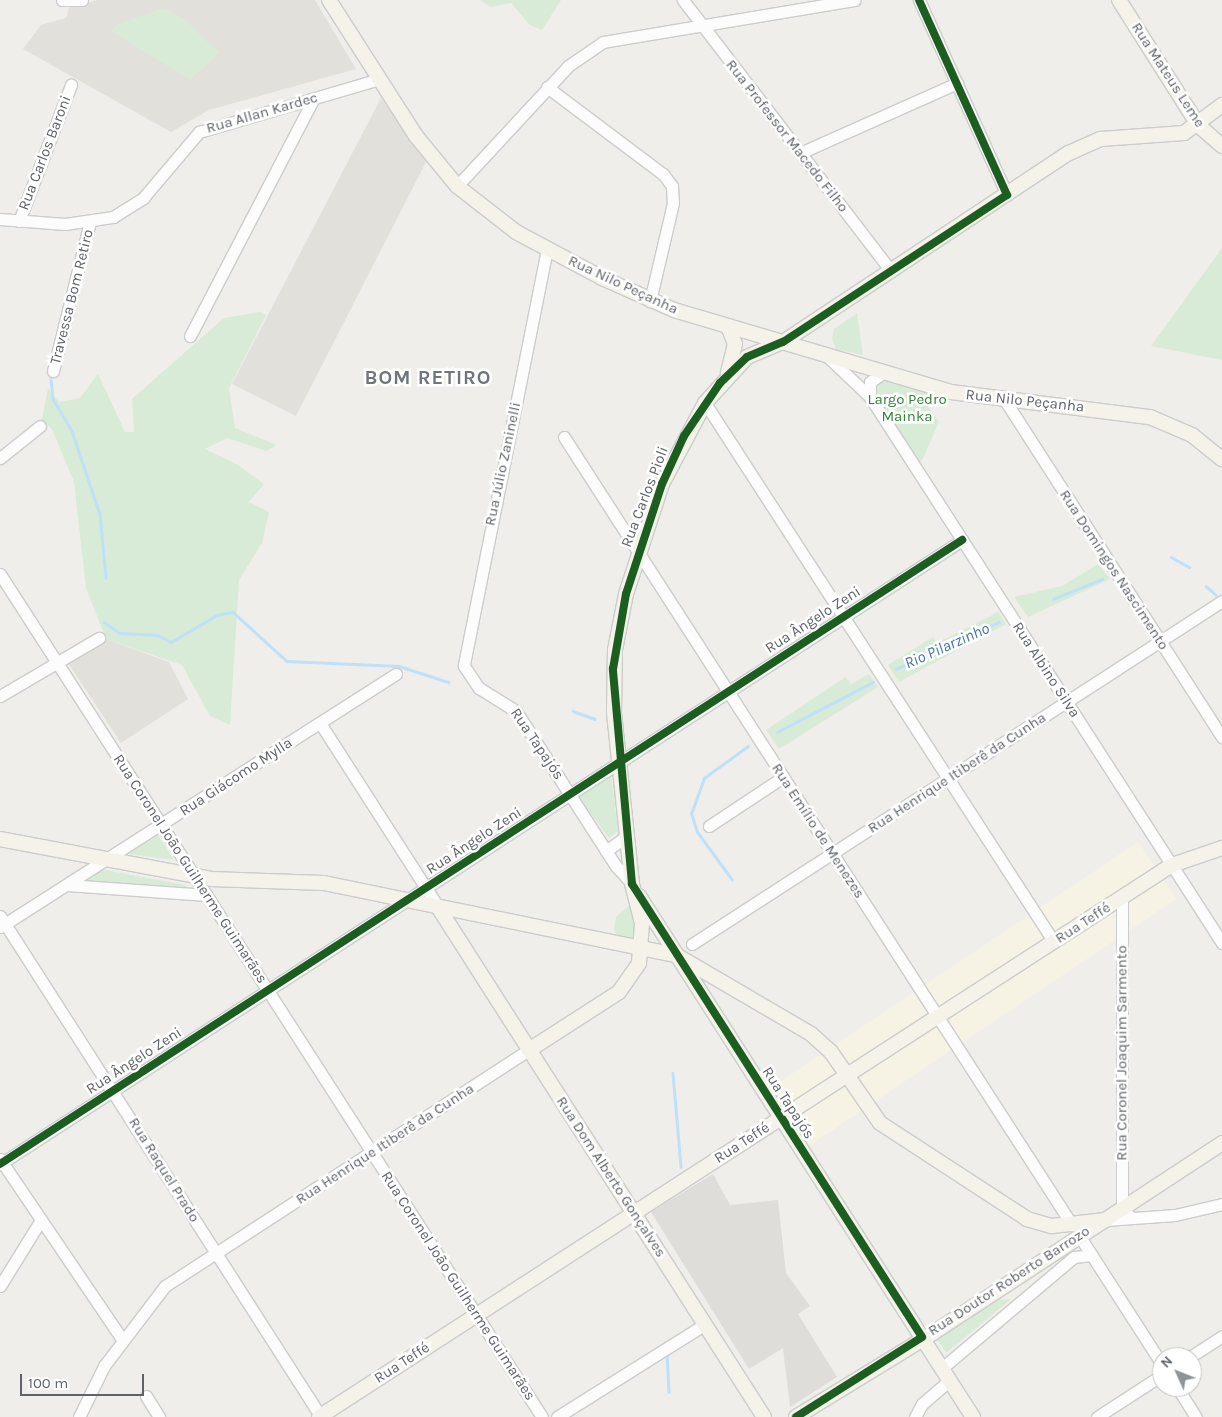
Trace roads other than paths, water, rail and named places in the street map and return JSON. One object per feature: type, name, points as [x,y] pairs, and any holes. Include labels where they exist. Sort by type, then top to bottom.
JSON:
[{"type":"main road","name":"Rua Nilo Peçanha","points":[[329,0],[416,136],[457,186],[504,224],[547,249],[650,301],[728,326],[884,373],[1006,402],[1150,417],[1192,435],[1222,459]]},
{"type":"main road","name":"Rua Mateus Leme","points":[[1119,0],[1198,124],[1222,146]]},
{"type":"main road","name":"Rua Carlos Pioli","points":[[642,948],[642,923],[632,884],[619,763],[613,669],[621,612],[638,553],[669,466],[705,403],[728,374],[760,349],[783,342],[1007,194],[1091,142],[1112,137],[1170,136],[1198,124],[1222,105]]},
{"type":"main road","points":[[728,326],[735,352],[728,374]]},
{"type":"main road","points":[[0,840],[195,877],[311,881],[676,955],[811,1034],[847,1075],[874,1118],[894,1134],[1034,1222],[1072,1224],[1106,1220]]},
{"type":"main road","name":"Rua Teffé","points":[[320,1417],[1172,865],[1222,848]]},
{"type":"main road","name":"Rua Tapajós","points":[[632,884],[973,1417]]},
{"type":"main road","name":"Rua Dom Alberto Gonçalves","points":[[438,907],[764,1417]]},
{"type":"main road","points":[[458,938],[468,914]]},
{"type":"main road","name":"Rua Henrique Itiberê da Cunha","points":[[529,1050],[619,992],[636,972],[642,948]]},
{"type":"main road","points":[[707,1004],[714,990],[727,985]]},
{"type":"main road","name":"Rua Doutor Roberto Barrozo","points":[[796,1417],[1106,1220],[1127,1214],[1222,1143]]},
{"type":"main road","points":[[1066,1246],[1072,1224]]},
{"type":"street","points":[[62,0],[82,0]]},
{"type":"street","name":"Rua Professor Macedo Filho","points":[[683,0],[891,271]]},
{"type":"street","points":[[457,186],[547,87],[578,56],[604,42],[793,5],[854,0]]},
{"type":"street","points":[[919,0],[1007,194]]},
{"type":"street","name":"Rua Allan Kardec","points":[[0,219],[90,222],[135,206],[199,132],[379,79]]},
{"type":"street","points":[[800,153],[957,83]]},
{"type":"street","name":"Rua Carlos Baroni","points":[[19,221],[71,85]]},
{"type":"street","points":[[547,87],[663,174],[672,186],[673,203],[650,301]]},
{"type":"street","points":[[190,336],[314,98]]},
{"type":"street","name":"Travessa Bom Retiro","points":[[53,371],[90,222]]},
{"type":"street","name":"Rua Júlio Zaninelli","points":[[469,678],[465,652],[547,249]]},
{"type":"street","name":"Rua Albino Silva","points":[[826,356],[870,397],[1222,943]]},
{"type":"street","points":[[870,397],[870,382],[884,373]]},
{"type":"street","name":"Rua Domingos Nascimento","points":[[1006,402],[1222,738]]},
{"type":"street","points":[[705,403],[1054,942]]},
{"type":"street","points":[[0,458],[40,426]]},
{"type":"street","name":"Rua Emílio de Menezes","points":[[564,437],[1072,1224]]},
{"type":"street","name":"Rua Ângelo Zeni","points":[[1,1162],[962,540]]},
{"type":"street","name":"Rua Coronel João Guilherme Guimarães","points":[[0,574],[542,1417]]},
{"type":"street","name":"Rua Henrique Itiberê da Cunha","points":[[692,944],[1222,601]]},
{"type":"street","points":[[0,696],[56,661],[99,638]]},
{"type":"street","name":"Rua Giácomo Mylla","points":[[2,922],[67,885],[396,674]]},
{"type":"street","name":"Rua Tapajós","points":[[469,678],[516,711],[606,851],[632,884]]},
{"type":"street","name":"Rua Dom Alberto Gonçalves","points":[[320,723],[438,907]]},
{"type":"street","points":[[709,826],[783,777]]},
{"type":"street","points":[[606,851],[627,836]]},
{"type":"street","points":[[67,885],[207,895]]},
{"type":"street","name":"Rua Coronel Joaquim Sarmento","points":[[1122,897],[1127,1214]]},
{"type":"street","name":"Rua Raquel Prado","points":[[2,922],[113,1091],[320,1417]]},
{"type":"street","name":"Rua Henrique Itiberê da Cunha","points":[[79,1417],[122,1339],[165,1286],[529,1050]]},
{"type":"street","points":[[1,1162],[122,1339]]},
{"type":"street","points":[[1127,1214],[1186,1214],[1222,1204]]},
{"type":"street","points":[[0,1286],[41,1220]]},
{"type":"street","points":[[1080,1237],[1152,1348]]},
{"type":"street","points":[[942,1368],[1074,1257],[1092,1255]]},
{"type":"street","points":[[558,1417],[704,1324]]},
{"type":"street","points":[[1202,1349],[1222,1336]]},
{"type":"street","points":[[916,1417],[922,1404],[950,1380]]},
{"type":"street","points":[[1097,1417],[1152,1381]]},
{"type":"street","points":[[146,1396],[159,1417]]},
{"type":"street","points":[[1183,1397],[1196,1417]]},
{"type":"waterway","points":[[51,379],[53,399],[72,431],[100,514],[106,578]]},
{"type":"waterway","name":"Rio Pilarzinho","points":[[1171,557],[1189,567]]},
{"type":"waterway","name":"Rio Pilarzinho","points":[[1053,599],[1102,579]]},
{"type":"waterway","name":"Rio Pilarzinho","points":[[1206,586],[1216,595]]},
{"type":"waterway","points":[[104,622],[120,633],[158,635],[171,642],[217,615],[233,612],[287,661],[399,666],[448,682]]},
{"type":"waterway","name":"Rio Pilarzinho","points":[[896,669],[999,622]]},
{"type":"waterway","name":"Rio Pilarzinho","points":[[777,732],[873,682]]},
{"type":"waterway","points":[[573,711],[595,719]]},
{"type":"waterway","name":"Rio Pilarzinho","points":[[732,880],[697,832],[691,814],[704,778],[748,746]]},
{"type":"waterway","name":"Rio Pilarzinho","points":[[673,1073],[681,1167]]},
{"type":"waterway","name":"Rio Pilarzinho","points":[[667,1353],[669,1392]]},
{"type":"district","name":"BOM RETIRO","points":[[428,377]]},
{"type":"park label","name":"Largo Pedro Mainka","points":[[907,408]]}]
